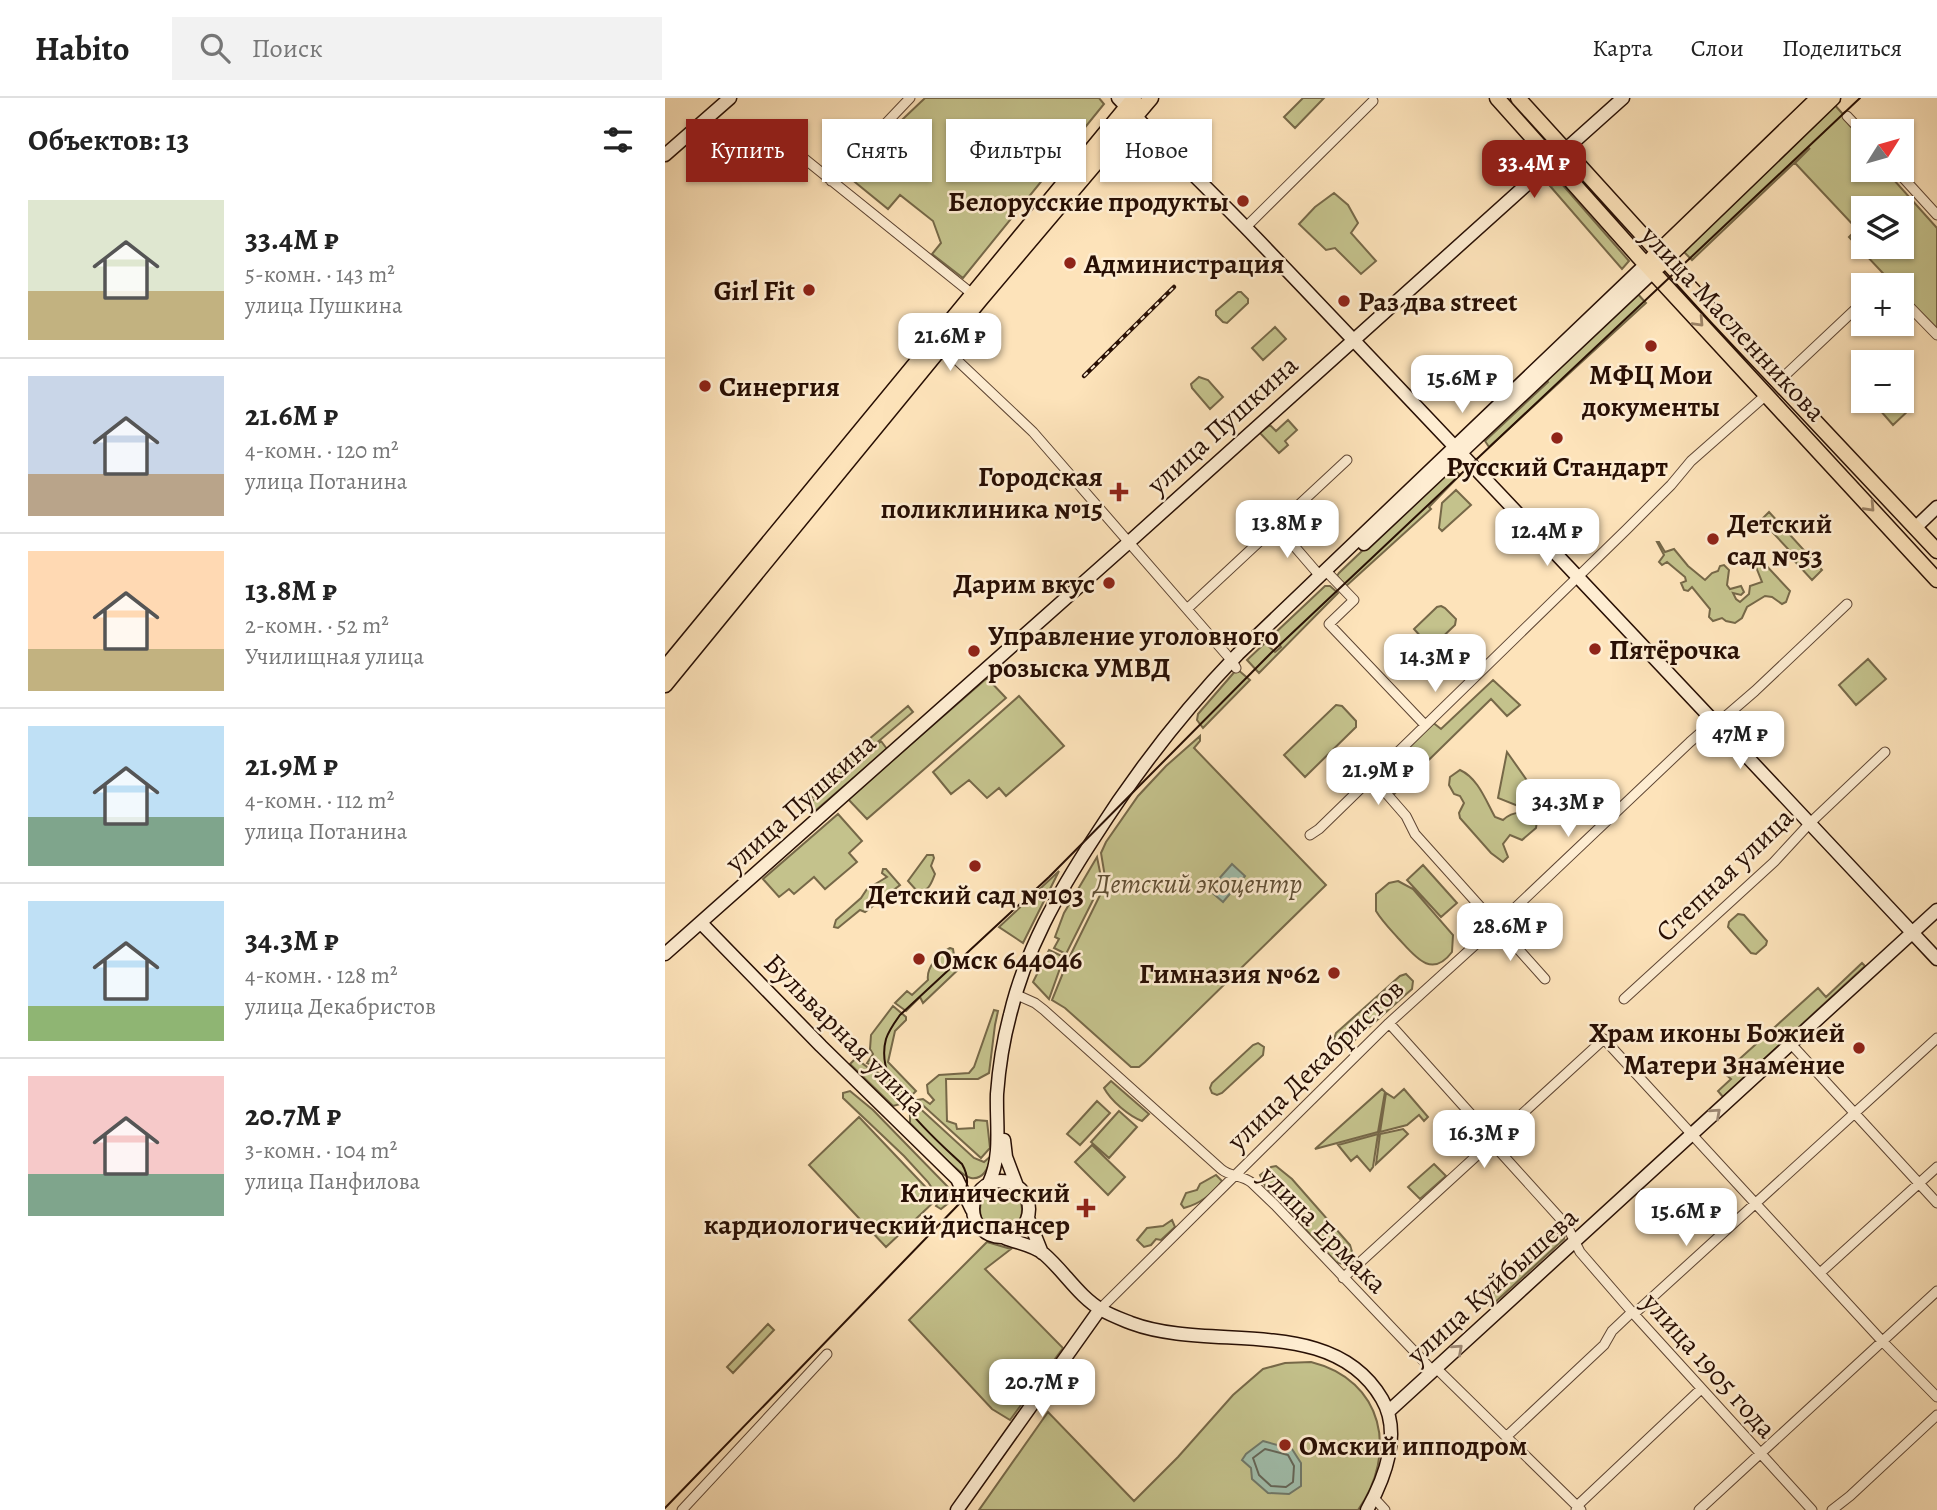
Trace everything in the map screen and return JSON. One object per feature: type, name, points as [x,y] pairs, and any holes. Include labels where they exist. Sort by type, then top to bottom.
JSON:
[{"type":"main road","points":[[665,155],[730,98]]},
{"type":"main road","points":[[666,679],[1128,105],[1151,98]]},
{"type":"main road","name":"улица Масленникова","points":[[1497,98],[1649,268],[1937,580]]},
{"type":"main road","name":"улица Масленникова","points":[[1518,98],[1781,386],[1937,551]]},
{"type":"main road","name":"улица Пушкина","points":[[665,954],[1623,98]]},
{"type":"main road","points":[[1367,1510],[1388,1458],[1391,1428],[1389,1411],[1369,1380],[1353,1365],[1331,1353],[1308,1346],[1148,1328],[1100,1309],[1042,1253],[1005,1238],[995,1237],[979,1228],[972,1210],[976,1194],[986,1185],[997,1159],[999,1077],[1003,1044],[1019,995],[1052,924],[1111,825],[1170,743],[1234,664],[1325,574],[1649,268],[1818,98]]},
{"type":"main road","points":[[1661,256],[1833,98]]},
{"type":"main road","points":[[1128,105],[1578,576],[1937,959]]},
{"type":"main road","points":[[1583,193],[1587,185],[1596,182]]},
{"type":"main road","points":[[1766,395],[1781,386]]},
{"type":"main road","points":[[1839,473],[1843,464],[1852,461]]},
{"type":"main road","points":[[1895,534],[1906,536],[1937,507]]},
{"type":"main road","name":"улица Куйбышева","points":[[1389,1411],[1937,910]]},
{"type":"main road","name":"Бульварная улица","points":[[701,923],[821,1046],[957,1179],[972,1210]]},
{"type":"main road","points":[[1005,1238],[1023,1228],[1028,1218],[1029,1202],[1017,1186],[1006,1157],[1005,1092],[1019,995]]},
{"type":"main road","name":"Бульварная улица","points":[[957,1179],[986,1185]]},
{"type":"main road","points":[[986,1185],[1006,1181],[1017,1186]]},
{"type":"main road","points":[[1028,1218],[1042,1253]]},
{"type":"main road","points":[[957,1510],[1100,1309]]},
{"type":"street","points":[[890,119],[910,98]]},
{"type":"street","points":[[1246,227],[1373,101]]},
{"type":"street","points":[[1847,116],[1851,120]]},
{"type":"street","points":[[808,162],[822,174]]},
{"type":"street","points":[[832,182],[976,297]]},
{"type":"street","points":[[1907,182],[1937,215]]},
{"type":"street","points":[[1914,311],[1937,335]]},
{"type":"street","points":[[1781,386],[1851,314]]},
{"type":"street","points":[[938,342],[1037,435],[1234,664]]},
{"type":"street","points":[[1310,835],[1671,485],[1691,461],[1766,395]]},
{"type":"street","points":[[1187,610],[1347,460]]},
{"type":"street","points":[[1276,526],[1354,600],[1329,624],[1425,724]]},
{"type":"street","name":"улица Декабристов","points":[[1100,1309],[1389,1023],[1496,926],[1690,742],[1755,691],[1847,604]]},
{"type":"street","name":"Степная улица","points":[[1624,999],[1774,862],[1810,823],[1885,752]]},
{"type":"street","points":[[1371,777],[1406,816],[1415,835],[1545,979]]},
{"type":"street","name":"улица Ермака","points":[[1019,995],[1044,1010],[1217,1167],[1227,1174],[1248,1179],[1269,1198],[1343,1278],[1578,1509]]},
{"type":"street","name":"улица 1905 года","points":[[1389,1023],[1567,1226],[1580,1252],[1812,1510]]},
{"type":"street","points":[[1343,1278],[1604,1038],[1883,1342],[1937,1397]]},
{"type":"street","points":[[1506,1437],[1604,1345],[1612,1331],[1757,1204],[1937,1038]]},
{"type":"street","points":[[1792,1045],[1937,1203]]},
{"type":"street","points":[[1820,1273],[1937,1167]]},
{"type":"street","points":[[1699,1510],[1937,1291]]},
{"type":"street","points":[[682,1510],[827,1354]]},
{"type":"street","points":[[1578,1509],[1701,1389]]},
{"type":"street","points":[[1832,1510],[1937,1415]]},
{"type":"street","points":[[1374,1498],[1385,1510]]},
{"type":"green space","points":[[925,98],[1099,98],[1104,104],[1086,126],[1086,119],[946,119],[946,182],[1041,182],[963,278],[932,254],[941,243],[933,221],[900,195],[888,209],[855,182],[932,182],[932,119],[903,119]]},
{"type":"green space","points":[[1303,98],[1324,98],[1295,128],[1284,117]]},
{"type":"green space","points":[[1833,103],[1851,123],[1851,182],[1896,182],[1908,196],[1851,196],[1851,223],[1795,163],[1810,148],[1692,260],[1684,252]]},
{"type":"green space","points":[[1561,183],[1629,261],[1622,269],[1550,186]]},
{"type":"green space","points":[[1334,193],[1348,205],[1358,223],[1351,233],[1376,261],[1361,274],[1335,248],[1326,250],[1299,224],[1315,207]]},
{"type":"green space","points":[[1914,202],[1937,228],[1937,332],[1914,307],[1914,273],[1883,273],[1870,259],[1914,259]]},
{"type":"green space","points":[[1238,292],[1248,299],[1248,303],[1227,323],[1223,322],[1216,315],[1216,311]]},
{"type":"green space","points":[[1636,292],[1646,303],[1489,447],[1485,441],[1548,382],[1547,380]]},
{"type":"green space","points":[[1275,327],[1286,339],[1263,360],[1252,348]]},
{"type":"green space","points":[[1199,377],[1208,380],[1223,397],[1210,409],[1192,388],[1191,384]]},
{"type":"green space","points":[[1882,413],[1906,413],[1893,425]]},
{"type":"green space","points":[[1288,420],[1297,430],[1285,441],[1288,445],[1279,453],[1260,433],[1270,425],[1276,431]]},
{"type":"green space","points":[[1451,466],[1460,475],[1429,507],[1431,509],[1345,587],[1337,576],[1339,573]]},
{"type":"green space","points":[[1456,490],[1471,505],[1442,531],[1439,528],[1442,503]]},
{"type":"green space","points":[[1769,512],[1822,570],[1812,580],[1761,520]]},
{"type":"green space","points":[[1657,542],[1665,552],[1674,549],[1688,566],[1705,580],[1724,565],[1729,570],[1727,585],[1730,589],[1741,586],[1744,592],[1741,595],[1733,593],[1740,602],[1749,594],[1750,586],[1762,582],[1754,562],[1761,560],[1790,591],[1786,602],[1782,604],[1765,596],[1747,607],[1742,618],[1735,623],[1722,618],[1713,621],[1709,617],[1710,609],[1692,587],[1688,591],[1684,590],[1681,583],[1686,581],[1685,577],[1667,562],[1662,565],[1659,562],[1664,555]]},
{"type":"green space","points":[[1325,586],[1330,586],[1338,593],[1259,673],[1247,660],[1265,643],[1275,652],[1281,647],[1273,635]]},
{"type":"green space","points":[[1441,606],[1456,619],[1455,625],[1431,648],[1414,629]]},
{"type":"green space","points":[[1868,659],[1886,679],[1856,705],[1839,685]]},
{"type":"green space","points":[[1237,669],[1250,680],[1203,728],[1197,720],[1198,714]]},
{"type":"green space","points":[[987,678],[1006,698],[867,819],[848,799]]},
{"type":"green space","points":[[1493,680],[1520,705],[1507,716],[1491,699],[1391,797],[1373,777],[1431,721],[1441,729]]},
{"type":"green space","points":[[1019,696],[1064,746],[1006,796],[999,788],[987,798],[969,780],[951,794],[933,772]]},
{"type":"green space","points":[[1336,705],[1342,706],[1356,721],[1356,727],[1305,777],[1284,755]]},
{"type":"green space","points":[[908,706],[913,712],[807,802],[802,796]]},
{"type":"green space","name":"Детский экоцентр","points":[[1200,736],[1200,741],[1194,748],[1326,885],[1145,1062],[1139,1067],[1131,1067],[1065,1008],[1052,1000],[1069,958],[1106,883],[1101,853],[1106,842],[1138,796]]},
{"type":"green space","points":[[881,741],[887,749],[815,811],[809,804]]},
{"type":"green space","points":[[1507,752],[1540,799],[1528,810],[1498,798]]},
{"type":"green space","points":[[1460,770],[1477,784],[1495,817],[1503,820],[1520,813],[1537,821],[1536,828],[1522,840],[1510,835],[1503,844],[1508,857],[1503,862],[1491,853],[1460,818],[1459,813],[1464,803],[1449,785],[1450,777]]},
{"type":"green space","points":[[838,814],[862,841],[849,853],[857,862],[825,889],[814,877],[794,894],[789,889],[779,897],[763,879]]},
{"type":"green space","points":[[927,855],[933,855],[931,866],[935,874],[927,889],[917,891],[908,881]]},
{"type":"green space","points":[[1097,857],[1102,882],[1066,954],[1054,948],[1059,939],[1055,937],[1064,913]]},
{"type":"green space","points":[[1423,865],[1457,903],[1441,917],[1407,880]]},
{"type":"green space","points":[[883,869],[900,885],[865,912],[860,910],[838,928],[834,927],[836,920],[861,898],[867,889],[887,877],[882,873]]},
{"type":"green space","points":[[1059,871],[1023,943],[999,927]]},
{"type":"green space","points":[[1398,881],[1413,889],[1453,935],[1452,952],[1437,964],[1423,962],[1417,957],[1376,911],[1376,894],[1389,883]]},
{"type":"green space","points":[[1738,914],[1744,915],[1767,941],[1756,954],[1751,953],[1728,927],[1729,922]]},
{"type":"green space","points":[[950,948],[953,949],[954,955],[965,963],[923,1003],[920,997],[906,1011],[895,1003],[907,991],[912,995],[928,980],[934,961]]},
{"type":"green space","points":[[1049,950],[1064,957],[1049,999],[1033,982]]},
{"type":"green space","points":[[1862,963],[1865,966],[1723,1097],[1718,1091],[1731,1079],[1724,1073],[1818,988],[1826,997]]},
{"type":"green space","points":[[1406,974],[1413,981],[1412,989],[1348,1046],[1342,1048],[1334,1039],[1336,1033],[1400,976]]},
{"type":"green space","points":[[893,1006],[906,1020],[895,1031],[888,1062],[916,1091],[912,1095],[891,1074],[867,1063],[873,1054],[870,1049],[871,1035]]},
{"type":"green space","points":[[994,1010],[998,1011],[989,1073],[978,1079],[946,1079],[947,1121],[956,1124],[957,1129],[974,1128],[976,1120],[987,1121],[990,1148],[981,1158],[917,1100],[923,1099],[930,1104],[934,1100],[928,1093],[927,1085],[939,1075],[969,1073],[974,1067]]},
{"type":"green space","points":[[1258,1043],[1264,1047],[1263,1055],[1222,1093],[1212,1093],[1212,1083]]},
{"type":"green space","points":[[854,1060],[887,1076],[909,1098],[904,1103],[893,1106],[850,1064]]},
{"type":"green space","points":[[1111,1081],[1149,1114],[1142,1121],[1132,1116],[1107,1093],[1104,1088]]},
{"type":"green space","points":[[1382,1089],[1385,1092],[1378,1132],[1315,1149]]},
{"type":"green space","points":[[1404,1089],[1428,1117],[1424,1121],[1419,1115],[1407,1125],[1380,1132],[1386,1093],[1394,1098]]},
{"type":"green space","points":[[850,1091],[873,1110],[948,1187],[951,1201],[941,1209],[936,1206],[940,1200],[928,1182],[843,1098],[843,1093]]},
{"type":"green space","points":[[1097,1101],[1110,1113],[1080,1145],[1067,1134]]},
{"type":"green space","points":[[914,1103],[974,1158],[984,1162],[991,1156],[983,1175],[976,1178],[966,1176],[910,1123],[908,1109]]},
{"type":"green space","points":[[1119,1111],[1137,1127],[1109,1158],[1091,1142]]},
{"type":"green space","points":[[859,1117],[937,1199],[886,1247],[809,1165]]},
{"type":"green space","points":[[1403,1129],[1408,1134],[1376,1164],[1380,1134]]},
{"type":"green space","points":[[1378,1134],[1370,1171],[1357,1156],[1351,1161],[1338,1145]]},
{"type":"green space","points":[[1092,1145],[1125,1177],[1108,1195],[1075,1162]]},
{"type":"green space","points":[[1434,1164],[1446,1176],[1420,1199],[1408,1187]]},
{"type":"green space","points":[[1276,1166],[1292,1179],[1350,1245],[1352,1263],[1346,1265],[1336,1262],[1265,1186],[1260,1175]]},
{"type":"green space","points":[[1216,1175],[1222,1181],[1214,1191],[1184,1208],[1181,1204],[1186,1193],[1197,1190],[1200,1184]]},
{"type":"green space","points":[[1001,1189],[1016,1195],[1022,1210],[1016,1225],[1001,1231],[986,1225],[980,1210],[986,1195]]},
{"type":"green space","points":[[1172,1220],[1175,1227],[1161,1240],[1156,1239],[1151,1245],[1144,1247],[1137,1240],[1147,1228],[1163,1226]]},
{"type":"green space","points":[[1561,1231],[1565,1234],[1564,1239],[1491,1306],[1486,1305],[1486,1300]]},
{"type":"green space","points":[[987,1242],[1011,1249],[985,1269],[1063,1348],[1010,1420],[992,1409],[909,1320]]},
{"type":"green space","points":[[768,1324],[774,1330],[733,1373],[727,1367]]},
{"type":"green space","name":"Омский ипподром","points":[[1311,1362],[1336,1371],[1355,1385],[1368,1402],[1377,1421],[1380,1443],[1378,1465],[1358,1510],[979,1510],[1048,1412],[1134,1501],[1178,1457],[1233,1395],[1263,1369],[1285,1363]]},
{"type":"water","points":[[1232,864],[1245,876],[1223,902],[1209,890]]},
{"type":"water","points":[[1263,1441],[1292,1449],[1301,1463],[1301,1486],[1289,1494],[1268,1493],[1252,1479],[1251,1468],[1242,1460]]},
{"type":"tram line","points":[[665,1508],[963,1198],[967,1179],[962,1164],[908,1109],[888,1075],[884,1057],[886,1039],[900,1015],[1049,877],[1271,653],[1860,98]]},
{"type":"railway","points":[[1084,376],[1174,287]]},
{"type":"place","name":"Белорусские продукты","points":[[1243,201]]},
{"type":"place","name":"Администрация","points":[[1070,263]]},
{"type":"place","name":"Girl Fit","points":[[809,290]]},
{"type":"place","name":"Раз два street","points":[[1344,301]]},
{"type":"place","name":"МФЦ Мои документы","points":[[1651,346]]},
{"type":"place","name":"Синергия","points":[[705,386]]},
{"type":"place","name":"Русский Стандарт","points":[[1557,438]]},
{"type":"place","name":"Городская поликлиника №15","points":[[1119,492]]},
{"type":"place","name":"Детский сад №53","points":[[1713,539]]},
{"type":"place","name":"Дарим вкус","points":[[1109,583]]},
{"type":"place","name":"Пятёрочка","points":[[1595,649]]},
{"type":"place","name":"Управление уголовного розыска УМВД","points":[[974,651]]},
{"type":"place","name":"Детский сад №103","points":[[975,866]]},
{"type":"place","name":"Омск 644046","points":[[919,959]]},
{"type":"place","name":"Гимназия №62","points":[[1334,973]]},
{"type":"place","name":"Храм иконы Божией Матери Знамение","points":[[1859,1048]]},
{"type":"place","name":"Клинический кардиологический диспансер","points":[[1086,1208]]},
{"type":"place","name":"Омский ипподром","points":[[1285,1445]]}]
